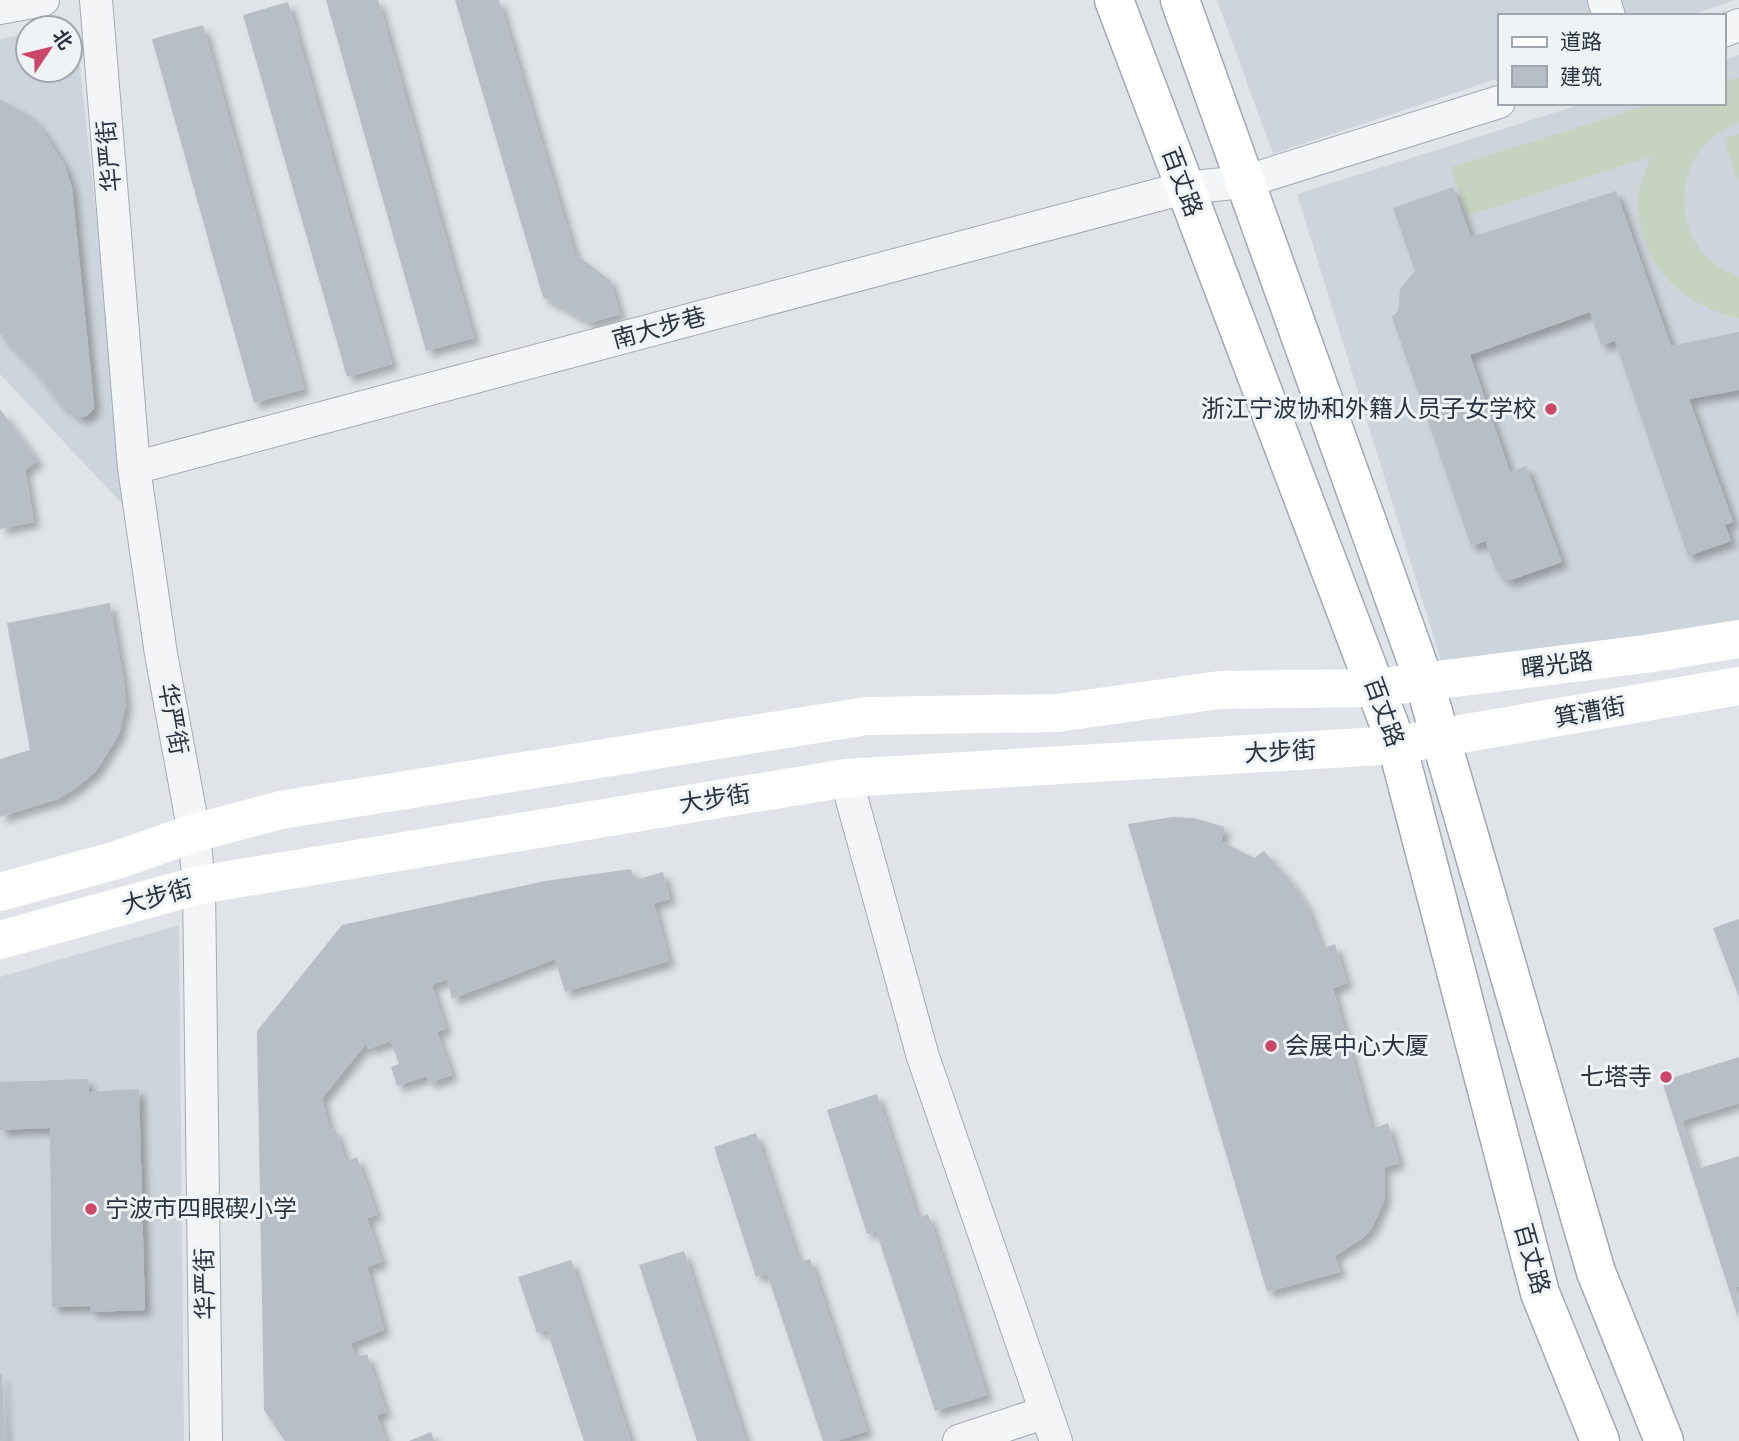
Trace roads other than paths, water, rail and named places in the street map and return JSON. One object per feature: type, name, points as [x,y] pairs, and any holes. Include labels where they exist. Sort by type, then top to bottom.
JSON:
[{"type":"main road","name":"百丈路","points":[[1114,0],[1397,746],[1540,1293],[1600,1441]]},
{"type":"main road","name":"百丈路","points":[[1180,0],[1424,681],[1596,1272],[1664,1441]]},
{"type":"main road","name":"曙光路","points":[[1376,688],[1645,654],[1739,639]]},
{"type":"main road","name":"箕漕街","points":[[1442,738],[1739,686]]},
{"type":"main road","name":"大步街","points":[[0,892],[117,860],[194,833],[281,810],[867,716],[1057,713],[1220,690],[1376,688]]},
{"type":"main road","name":"大步街","points":[[0,940],[199,885],[846,778],[1397,746],[1442,738]]},
{"type":"street","points":[[0,8],[43,0]]},
{"type":"street","name":"华严街","points":[[96,0],[134,468],[161,654],[194,833],[199,885],[206,1441]]},
{"type":"street","name":"南大步巷","points":[[134,468],[1184,188],[1244,182],[1498,102]]},
{"type":"street","points":[[846,778],[923,1057],[1056,1441]]},
{"type":"street","points":[[959,1441],[1046,1412]]},
{"type":"place","name":"浙江宁波协和外籍人员子女学校","points":[[1551,409]]},
{"type":"place","name":"会展中心大厦","points":[[1271,1046]]},
{"type":"place","name":"七塔寺","points":[[1666,1077]]},
{"type":"place","name":"宁波市四眼碶小学","points":[[91,1209]]}]
